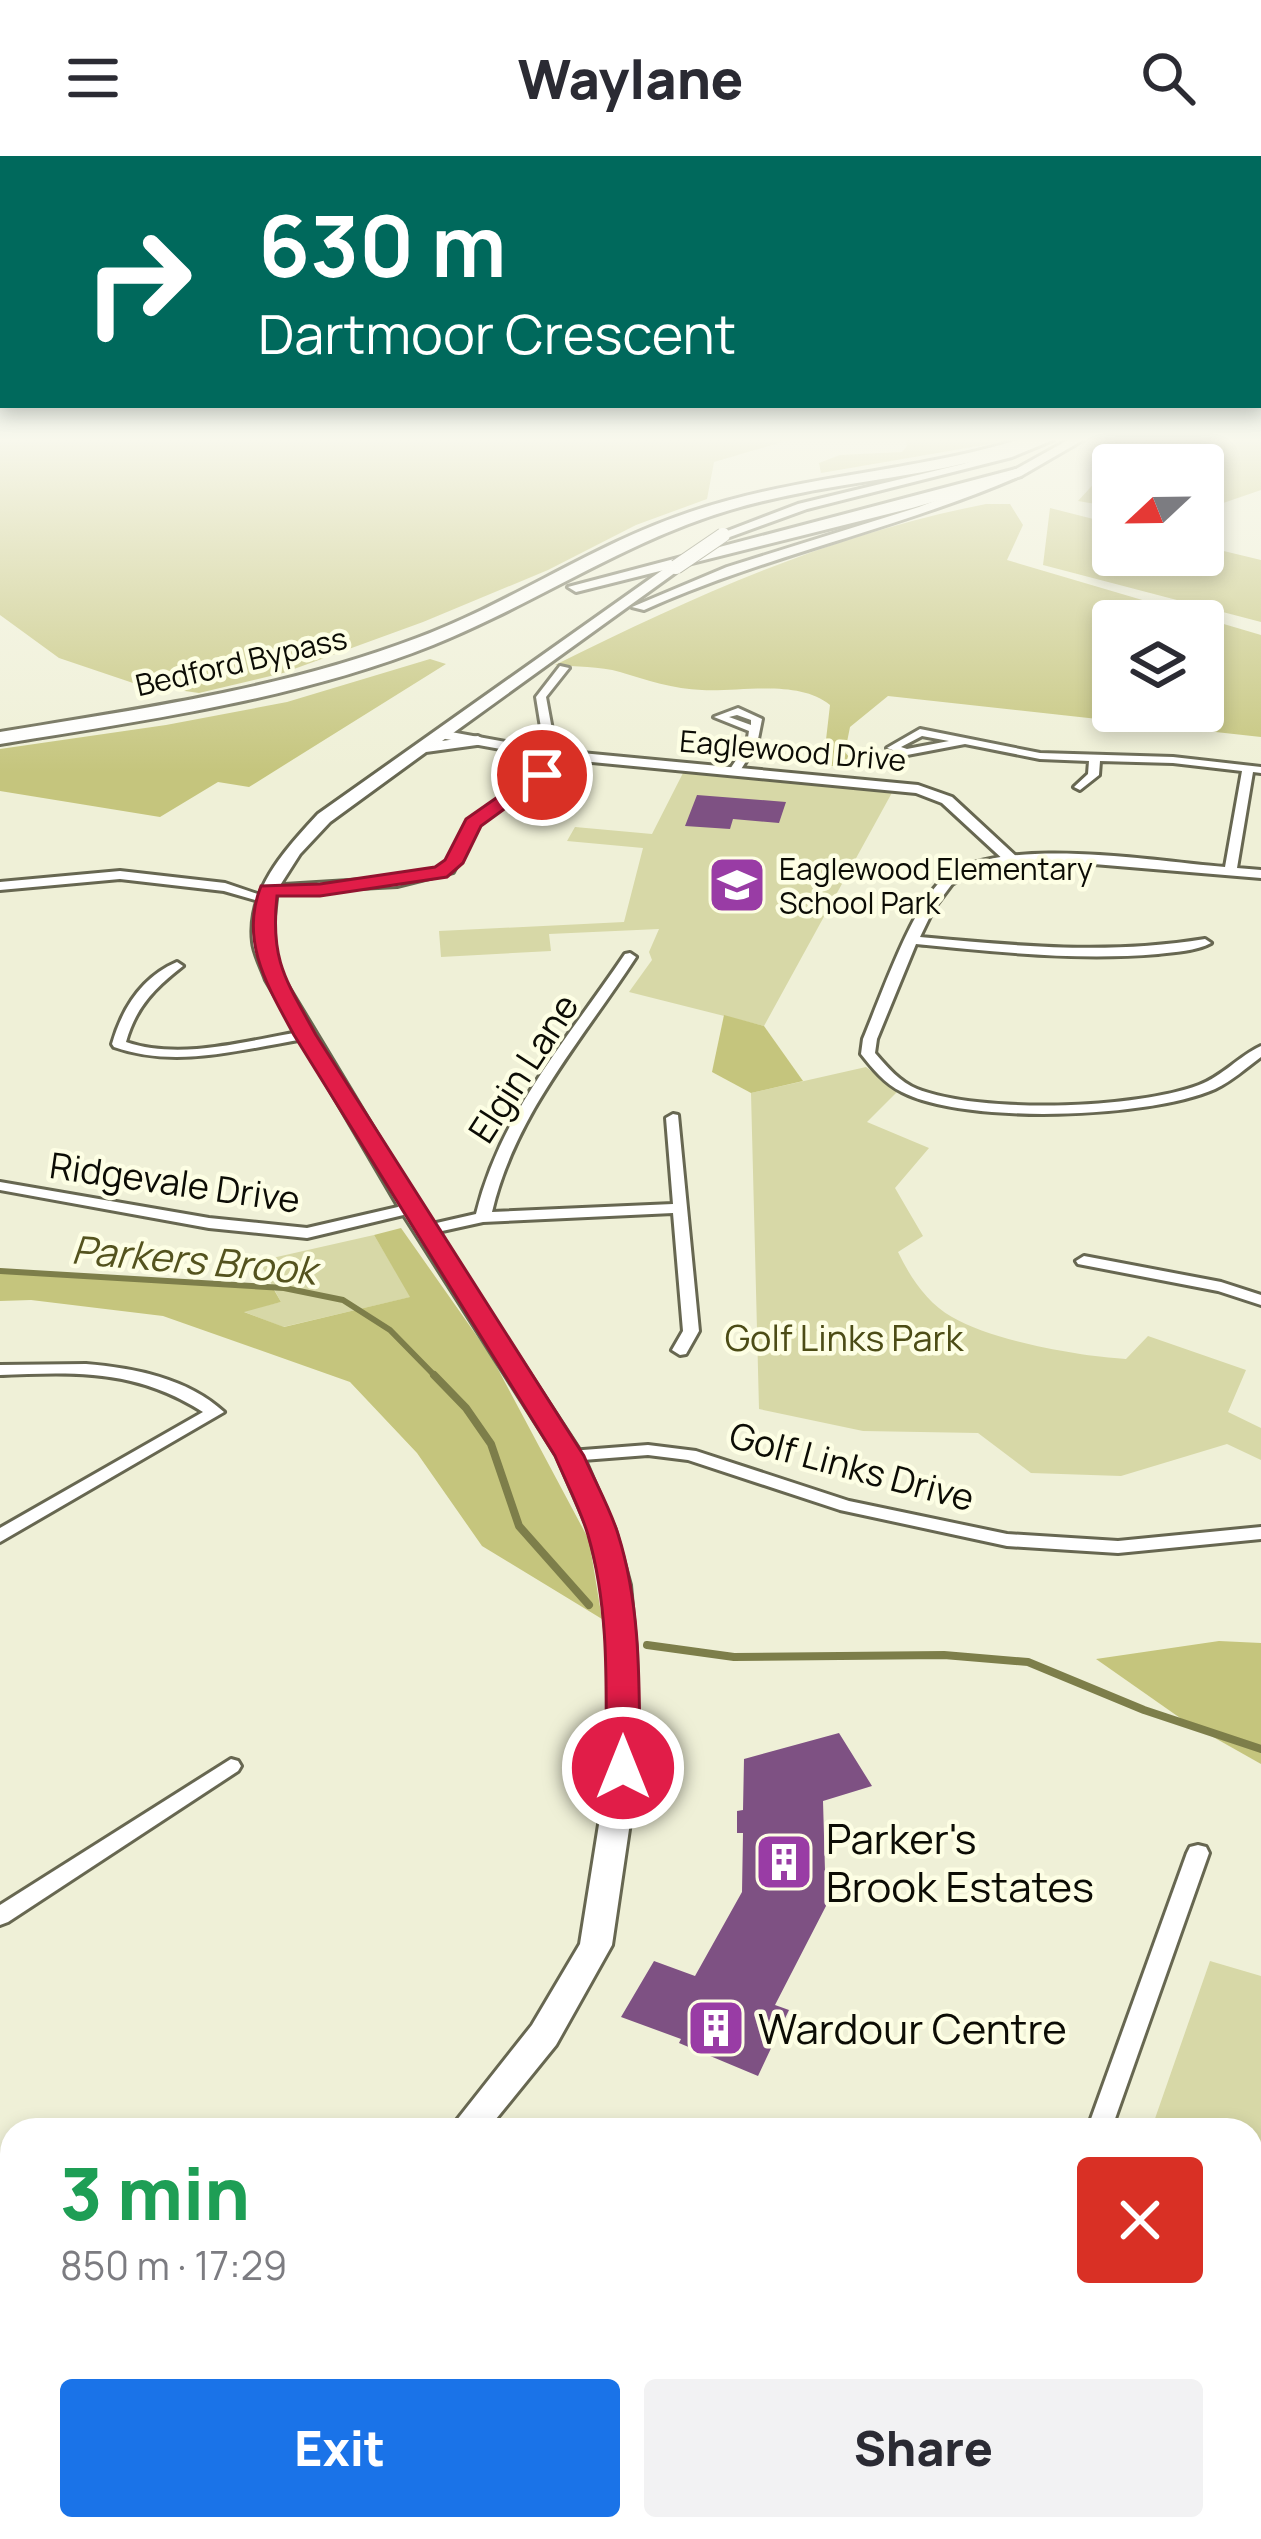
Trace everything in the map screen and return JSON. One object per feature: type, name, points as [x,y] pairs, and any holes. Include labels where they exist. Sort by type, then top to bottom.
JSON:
[{"type":"highway","name":"Bedford Bypass","points":[[0,741],[309,680],[444,634],[619,551]]},
{"type":"highway","name":"Bedford Bypass","points":[[0,741],[200,711],[318,685],[414,654],[536,600],[716,551]]},
{"type":"main road","points":[[476,2118],[544,2035],[596,1945],[619,1815],[622,1651],[616,1585],[602,1530],[569,1456],[418,1219],[275,980],[262,942],[269,890],[324,818],[699,551]]},
{"type":"main road","points":[[578,638],[707,577],[789,551]]},
{"type":"main road","points":[[458,722],[478,741]]},
{"type":"main road","points":[[417,750],[478,741]]},
{"type":"street","points":[[0,886],[120,875],[269,890],[398,882],[449,869],[473,823],[542,775],[550,754],[551,730],[541,697],[564,668]]},
{"type":"street","points":[[734,772],[752,744],[756,734],[752,729]]},
{"type":"street","points":[[961,742],[907,752],[892,748],[920,732],[1040,756],[1255,769],[1232,870]]},
{"type":"street","name":"Eaglewood Drive","points":[[440,734],[550,754],[918,789],[947,800],[1011,859]]},
{"type":"street","points":[[1080,787],[1094,775],[1095,757]]},
{"type":"street","points":[[1261,874],[1046,856],[974,867],[935,892],[868,1054],[914,1093],[987,1108],[1128,1103],[1204,1089],[1261,1050]]},
{"type":"street","points":[[915,940],[1087,954],[1153,952],[1205,943]]},
{"type":"street","name":"Elgin Lane","points":[[483,1217],[490,1178],[505,1141],[630,957]]},
{"type":"street","points":[[177,966],[155,977],[124,1022],[119,1044],[159,1054],[305,1035]]},
{"type":"street","points":[[673,1118],[691,1331],[680,1350]]},
{"type":"street","name":"Ridgevale Drive","points":[[0,1186],[208,1223],[307,1233],[418,1219],[680,1208]]},
{"type":"street","points":[[1084,1261],[1221,1287],[1261,1300]]},
{"type":"street","points":[[0,1370],[130,1370],[186,1391],[214,1412],[0,1536]]},
{"type":"street","name":"Golf Links Drive","points":[[569,1456],[648,1450],[690,1455],[846,1506],[1007,1540],[1118,1547],[1261,1533]]},
{"type":"street","points":[[0,1916],[231,1766]]},
{"type":"street","points":[[1103,2118],[1198,1853]]},
{"type":"green space","name":"Eaglewood Elementary School Park","points":[[683,773],[894,789],[764,1026],[629,992],[652,960],[649,952],[659,929],[549,934],[551,951],[441,957],[439,931],[624,922],[643,848],[567,841],[575,827],[652,834]]},
{"type":"green space","name":"Golf Links Park","points":[[866,1067],[898,1091],[867,1122],[929,1148],[895,1188],[923,1236],[898,1252],[935,1304],[969,1326],[1036,1346],[1126,1359],[1148,1336],[1246,1370],[1228,1412],[1261,1428],[1261,1460],[1227,1444],[1121,1476],[1031,1473],[978,1433],[863,1431],[759,1409],[751,1093]]},
{"type":"green space","points":[[374,1235],[411,1297],[283,1327],[242,1311],[281,1302],[259,1261]]},
{"type":"green space","points":[[1210,1961],[1261,1976],[1261,2118],[1155,2118]]},
{"type":"shaded area","points":[[0,551],[585,551],[423,622],[283,673],[199,693],[136,684],[59,658],[0,615]]},
{"type":"shaded area","points":[[815,551],[1011,551],[1007,560],[1142,600],[1092,600],[1092,718],[888,696],[850,727],[845,752],[856,766],[823,766],[830,705],[817,697],[786,689],[692,689],[612,670],[555,665],[660,615]]},
{"type":"shaded area","points":[[1045,551],[1092,551],[1092,576],[1224,576],[1224,551],[1261,560],[1261,622],[1224,612],[1224,600],[1177,600],[1043,565]]},
{"type":"shaded area","points":[[1224,624],[1261,635],[1261,737],[1216,732],[1224,732]]},
{"type":"shaded area","points":[[430,659],[446,664],[249,787],[218,782],[160,817],[0,791],[0,749],[287,702]]},
{"type":"shaded area","points":[[724,1015],[764,1026],[803,1081],[751,1093],[712,1072]]},
{"type":"shaded area","points":[[401,1228],[491,1356],[589,1540],[602,1619],[482,1546],[417,1453],[350,1382],[163,1316],[31,1300],[0,1301],[0,1271],[273,1288],[281,1302],[244,1312],[284,1327],[410,1297],[374,1235]]},
{"type":"shaded area","points":[[1219,1641],[1261,1643],[1261,1764],[1183,1720],[1096,1659]]},
{"type":"building","points":[[697,795],[786,802],[779,823],[733,819],[730,829],[685,826]]},
{"type":"building","name":"Parker's Brook Estates","points":[[839,1733],[872,1786],[823,1801],[826,1906],[775,2005],[789,2010],[758,2076],[621,2017],[654,1961],[695,1976],[742,1892],[743,1833],[737,1833],[737,1811],[743,1810],[744,1759]]},
{"type":"waterway","name":"Parkers Brook","points":[[0,1271],[284,1288],[343,1300],[390,1330],[437,1378]]},
{"type":"waterway","name":"Parkers Brook","points":[[434,1375],[466,1408],[491,1444],[519,1526],[589,1605]]},
{"type":"waterway","name":"Parkers Brook","points":[[647,1645],[734,1657],[944,1655],[1028,1662],[1144,1710],[1261,1749]]},
{"type":"place","name":"Eaglewood Elementary School Park","points":[[737,885]]},
{"type":"place","name":"Parker's Brook Estates","points":[[784,1862]]},
{"type":"place","name":"Wardour Centre","points":[[716,2028]]},
{"type":"route","points":[[542,775],[473,823],[449,869],[398,882],[268,890],[262,942],[275,980],[305,1035],[569,1456],[602,1530],[616,1585],[622,1651],[623,1768]]}]
